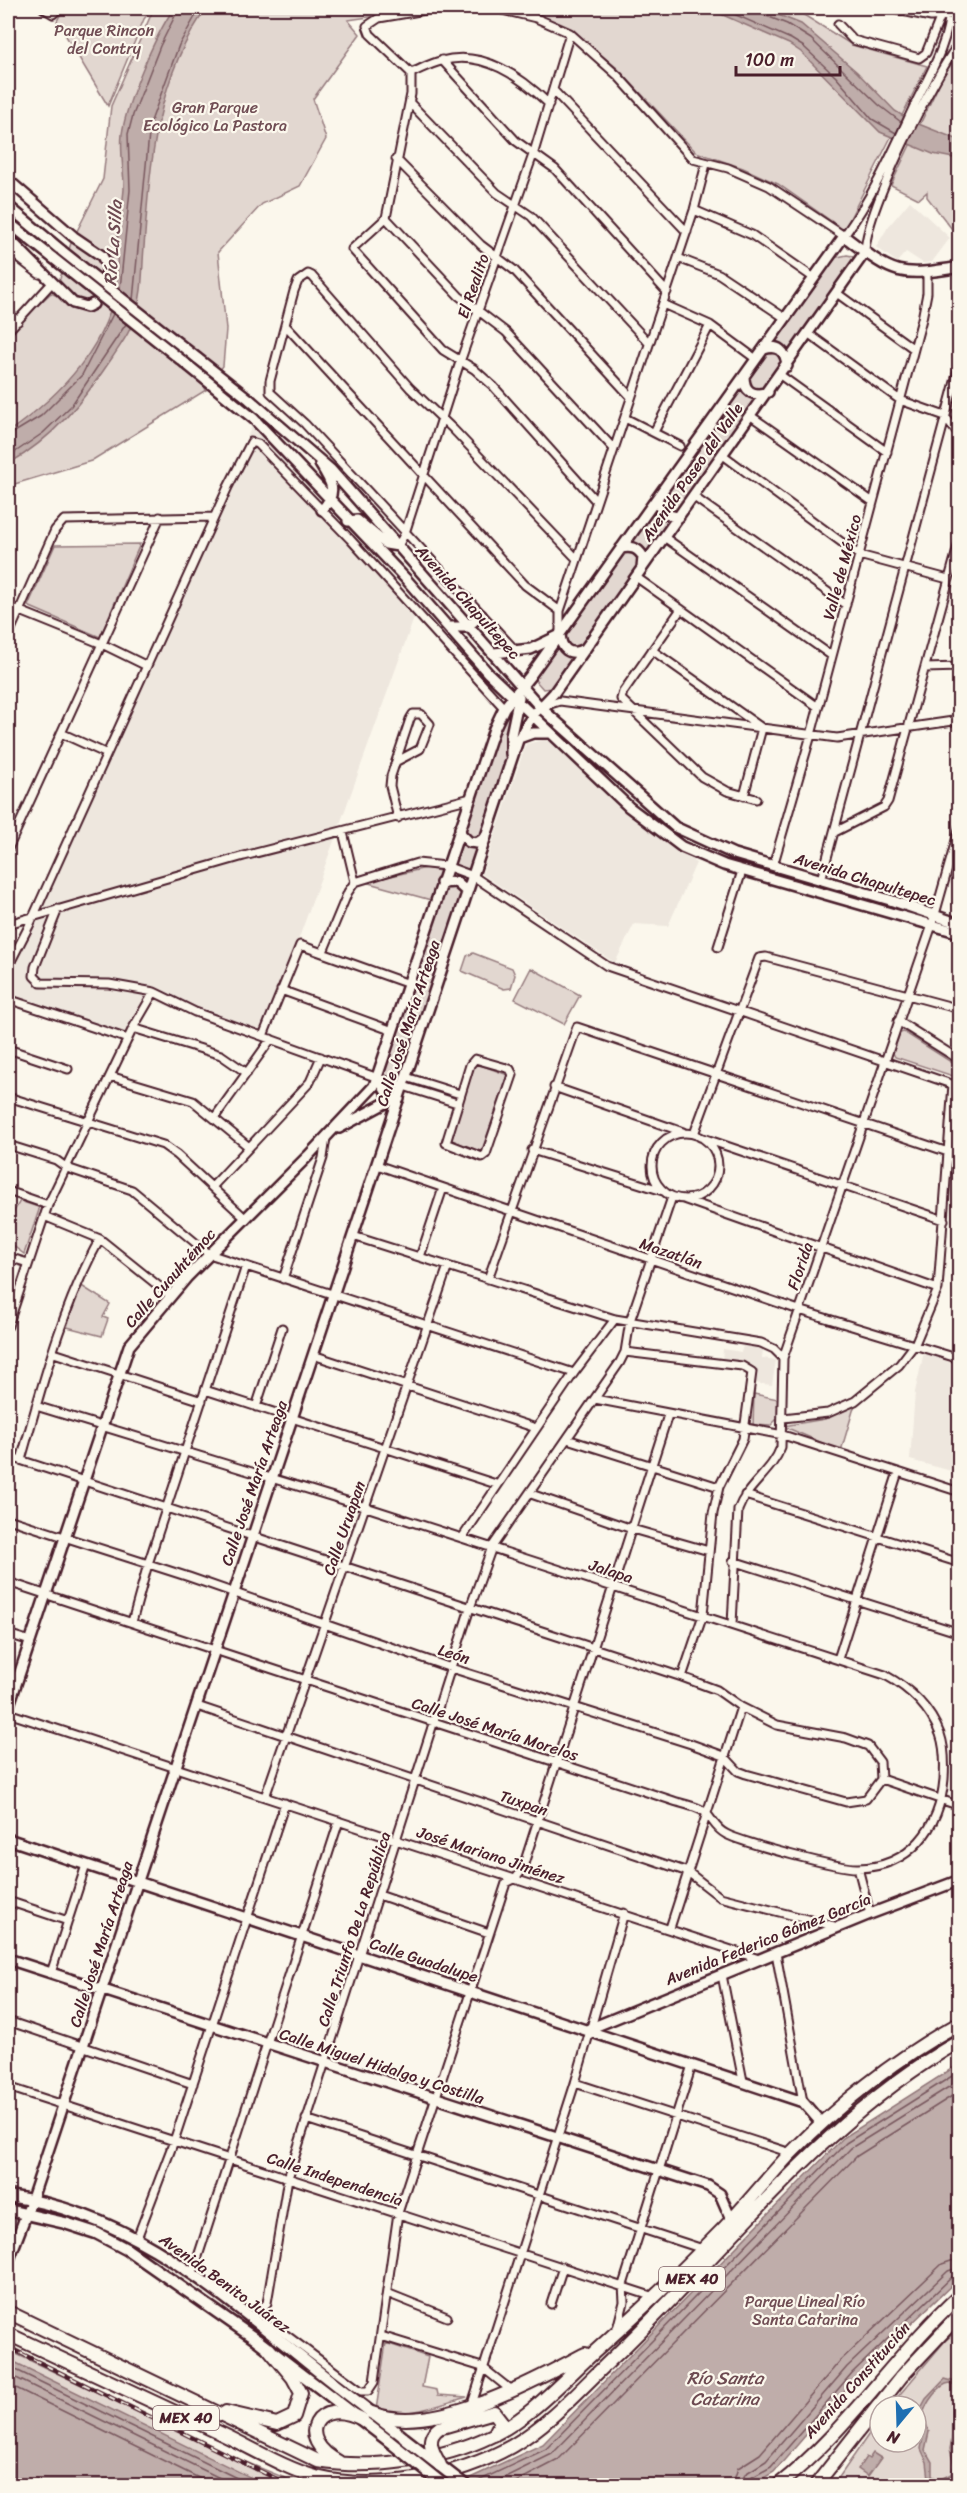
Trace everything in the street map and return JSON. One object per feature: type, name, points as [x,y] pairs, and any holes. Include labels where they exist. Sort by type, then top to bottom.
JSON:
[{"type":"highway","name":"MEX 40","points":[[8,2312],[298,2454],[318,2461],[365,2465],[450,2451],[493,2436],[521,2418],[615,2335],[654,2297],[703,2249],[791,2153],[822,2124],[877,2077],[960,2023]]},
{"type":"highway","name":"MEX 40","points":[[8,2334],[299,2470],[330,2479],[366,2484],[461,2468],[499,2452],[536,2430],[658,2315],[823,2143],[901,2080],[960,2041]]},
{"type":"highway","points":[[775,2171],[823,2143]]},
{"type":"highway","name":"Avenida Constitución","points":[[777,2486],[819,2447],[923,2331],[960,2295]]},
{"type":"highway","name":"Avenida Constitución","points":[[815,2486],[901,2377],[960,2314]]},
{"type":"highway","points":[[346,2465],[319,2448],[313,2434],[315,2426],[322,2417],[332,2411],[403,2420],[420,2418],[512,2391],[539,2380],[602,2345]]},
{"type":"highway","points":[[204,2406],[277,2424],[294,2416],[301,2392],[293,2378],[269,2349]]},
{"type":"highway","points":[[440,2465],[430,2440],[439,2428],[494,2412],[501,2421],[493,2436]]},
{"type":"highway","points":[[810,2486],[829,2469]]},
{"type":"main road","name":"Avenida Benito Juárez","points":[[8,2196],[32,2199],[90,2216],[137,2238],[256,2321],[367,2416],[389,2441],[445,2486]]},
{"type":"main road","name":"Avenida Benito Juárez","points":[[8,2210],[27,2213],[96,2233],[120,2246],[367,2416],[404,2438],[465,2486]]},
{"type":"main road","points":[[234,2323],[256,2321]]},
{"type":"street","points":[[43,8],[54,14],[59,8]]},
{"type":"street","points":[[437,8],[379,18],[367,26],[370,34],[411,74],[410,104],[396,159],[386,218],[352,249],[442,350],[474,369],[493,386],[596,501]]},
{"type":"street","points":[[495,8],[536,18],[570,33],[618,76],[689,156],[706,164],[734,170],[770,186],[865,252],[898,272],[958,270]]},
{"type":"street","points":[[888,8],[941,17],[950,11]]},
{"type":"street","points":[[838,24],[853,40],[919,58],[926,53],[944,8]]},
{"type":"street","points":[[950,11],[960,14]]},
{"type":"street","points":[[865,252],[874,213],[945,36],[950,11]]},
{"type":"street","name":"El Realito","points":[[398,546],[405,533],[460,362],[534,152],[570,33]]},
{"type":"street","points":[[844,236],[893,161],[941,70],[960,42]]},
{"type":"street","points":[[411,74],[442,60],[472,61],[501,68],[526,82],[549,104]]},
{"type":"street","points":[[442,60],[510,135],[555,169],[667,292]]},
{"type":"street","points":[[553,90],[687,232]]},
{"type":"street","points":[[410,104],[497,193],[531,216],[649,343]]},
{"type":"street","points":[[396,159],[481,245],[527,283],[631,397]]},
{"type":"street","points":[[584,650],[572,653],[560,643],[560,611],[687,232],[706,164]]},
{"type":"street","points":[[8,180],[74,237],[102,256],[108,265],[107,273]]},
{"type":"street","name":"Avenida Chapultepec","points":[[8,206],[312,452],[331,470],[470,625],[541,708],[659,814],[691,837],[734,854],[890,900],[933,921]]},
{"type":"street","points":[[694,210],[752,235],[814,278]]},
{"type":"street","points":[[386,218],[459,296],[506,332],[614,449]]},
{"type":"street","name":"Avenida Chapultepec","points":[[8,222],[254,419],[516,700],[629,807],[682,847],[737,869],[933,921],[960,924]]},
{"type":"street","name":"Avenida Paseo del Valle","points":[[521,686],[560,635],[844,236]]},
{"type":"street","points":[[8,238],[50,283]]},
{"type":"street","points":[[8,250],[73,303],[87,307],[93,304]]},
{"type":"street","name":"Avenida Paseo del Valle","points":[[532,716],[541,708],[639,574],[838,294],[865,252]]},
{"type":"street","points":[[678,258],[726,278],[785,318]]},
{"type":"street","name":"Valle de México","points":[[773,866],[811,735],[914,349],[927,293],[927,272]]},
{"type":"street","points":[[515,650],[305,424],[270,392],[270,381],[296,285],[308,274],[410,388],[577,559]]},
{"type":"street","points":[[8,331],[50,283]]},
{"type":"street","points":[[838,294],[914,349]]},
{"type":"street","points":[[663,304],[710,325],[756,359]]},
{"type":"street","points":[[8,313],[18,321]]},
{"type":"street","points":[[654,432],[710,325]]},
{"type":"street","points":[[286,326],[525,585],[560,611]]},
{"type":"street","points":[[809,334],[900,400],[945,416],[960,436]]},
{"type":"street","points":[[764,349],[771,346],[780,349],[785,354],[787,366]]},
{"type":"street","points":[[821,880],[960,363]]},
{"type":"street","points":[[780,375],[886,452]]},
{"type":"street","points":[[744,376],[744,384],[750,392],[756,395],[768,392]]},
{"type":"street","points":[[751,416],[873,502]]},
{"type":"street","points":[[625,418],[680,446]]},
{"type":"street","points":[[8,967],[33,917],[247,446],[253,442],[350,539],[504,708]]},
{"type":"street","points":[[312,452],[330,484],[333,495],[322,510]]},
{"type":"street","points":[[723,455],[859,555],[948,579]]},
{"type":"street","points":[[658,497],[661,510],[679,517]]},
{"type":"street","points":[[694,497],[846,605]]},
{"type":"street","points":[[8,849],[160,517]]},
{"type":"street","points":[[8,636],[55,530],[64,520],[214,517]]},
{"type":"street","points":[[348,520],[357,520],[386,544],[398,546]]},
{"type":"street","points":[[664,537],[832,656]]},
{"type":"street","points":[[835,832],[886,805],[960,539]]},
{"type":"street","points":[[621,548],[633,547],[641,553],[639,574],[681,609],[818,706]]},
{"type":"street","points":[[8,606],[102,644],[147,666]]},
{"type":"street","points":[[681,609],[621,697],[634,713],[702,777],[714,785],[756,799]]},
{"type":"street","points":[[426,622],[436,614]]},
{"type":"street","points":[[448,627],[460,628],[470,625],[481,615]]},
{"type":"street","points":[[494,653],[539,646],[560,635]]},
{"type":"street","points":[[652,650],[762,728]]},
{"type":"street","points":[[925,668],[960,667]]},
{"type":"street","points":[[511,759],[511,735],[516,700],[521,686]]},
{"type":"street","name":"Calle José María Arteaga","points":[[409,984],[446,867],[494,729],[504,708],[516,700]]},
{"type":"street","points":[[541,708],[560,701],[634,713],[837,738],[960,720]]},
{"type":"street","points":[[397,761],[420,749],[430,724],[421,714],[413,714],[410,719],[397,761],[390,786],[398,818]]},
{"type":"street","name":"Calle José María Arteaga","points":[[8,2262],[32,2199],[100,1989],[197,1706],[214,1649],[377,1165],[395,1099],[405,1082],[511,759],[519,738],[532,716]]},
{"type":"street","points":[[744,796],[762,728]]},
{"type":"street","points":[[60,733],[107,754]]},
{"type":"street","points":[[519,738],[533,733],[550,733]]},
{"type":"street","points":[[8,924],[244,856],[471,798]]},
{"type":"street","points":[[629,807],[634,804],[653,815],[659,814]]},
{"type":"street","name":"Florida","points":[[732,1624],[736,1518],[745,1495],[777,1459],[783,1435],[783,1358],[933,921],[960,826]]},
{"type":"street","points":[[460,828],[461,834],[469,842],[477,843],[486,837]]},
{"type":"street","points":[[343,832],[355,882]]},
{"type":"street","points":[[718,947],[737,869],[734,854]]},
{"type":"street","points":[[323,952],[348,892],[355,882],[417,863],[446,867],[473,876],[608,966],[956,1085],[948,1152],[938,1289],[915,1344],[899,1365],[855,1401],[828,1413],[783,1418]]},
{"type":"street","points":[[737,869],[750,865],[773,866]]},
{"type":"street","points":[[441,883],[456,882],[467,892]]},
{"type":"street","points":[[58,909],[37,957],[34,972],[37,980],[49,985],[109,984],[154,992],[178,1005],[378,1078],[460,1094]]},
{"type":"street","points":[[933,921],[960,933]]},
{"type":"street","points":[[215,1117],[247,1073],[267,1037],[281,990],[300,945],[409,984]]},
{"type":"street","points":[[697,1135],[716,1073],[759,958],[766,957],[960,1009]]},
{"type":"street","name":"Calle Cuauhtémoc","points":[[8,1708],[117,1374],[129,1346],[209,1254],[372,1089],[378,1078],[409,984]]},
{"type":"street","points":[[281,990],[393,1030]]},
{"type":"street","points":[[8,1326],[48,1205],[133,1028],[154,992]]},
{"type":"street","points":[[8,999],[128,1039]]},
{"type":"street","points":[[898,1021],[960,1060]]},
{"type":"street","points":[[488,1279],[577,1027],[948,1152]]},
{"type":"street","points":[[133,1028],[221,1055],[247,1073]]},
{"type":"street","points":[[8,1049],[68,1069]]},
{"type":"street","points":[[212,1187],[310,1082],[321,1057]]},
{"type":"street","points":[[472,1059],[481,1059],[512,1071],[484,1156],[479,1157],[446,1143],[457,1103],[472,1059]]},
{"type":"street","points":[[110,1076],[186,1098],[215,1117],[249,1147]]},
{"type":"street","points":[[283,1279],[329,1135],[395,1099],[378,1078]]},
{"type":"street","points":[[405,1082],[457,1103]]},
{"type":"street","points":[[554,1087],[944,1220]]},
{"type":"street","points":[[8,1097],[163,1145],[246,1219]]},
{"type":"street","points":[[663,1191],[652,1174],[653,1154],[666,1138],[685,1133]]},
{"type":"street","points":[[683,1199],[700,1195],[713,1183],[717,1175],[718,1166],[713,1149],[697,1135]]},
{"type":"street","points":[[8,1144],[56,1160],[67,1168],[124,1187],[140,1195],[209,1254],[574,1373]]},
{"type":"street","points":[[532,1150],[663,1191],[672,1197],[938,1289]]},
{"type":"street","name":"Mazatlán","points":[[377,1165],[799,1310],[960,1359]]},
{"type":"street","points":[[420,1257],[443,1188]]},
{"type":"street","points":[[8,1191],[48,1205]]},
{"type":"street","points":[[672,1197],[630,1321],[625,1352],[751,1369],[752,1389],[739,1449],[719,1488],[712,1513],[703,1615],[682,1677]]},
{"type":"street","points":[[44,1216],[100,1239],[171,1296]]},
{"type":"street","points":[[353,1236],[615,1319],[761,1342],[774,1349],[783,1358]]},
{"type":"street","points":[[21,1460],[54,1353],[84,1270],[100,1239]]},
{"type":"street","points":[[8,1257],[28,1263]]},
{"type":"street","points":[[132,1622],[166,1507],[246,1266]]},
{"type":"street","name":"Calle Uruapan","points":[[265,1797],[448,1266]]},
{"type":"street","points":[[462,1538],[496,1484],[615,1319]]},
{"type":"street","points":[[256,1407],[282,1328]]},
{"type":"street","name":"Calle Triunfo De La República","points":[[256,2321],[269,2295],[288,2178],[470,1608],[492,1548],[595,1400],[625,1352]]},
{"type":"street","points":[[54,1353],[202,1401]]},
{"type":"street","points":[[313,1355],[536,1428]]},
{"type":"street","points":[[205,1390],[496,1484]]},
{"type":"street","points":[[595,1400],[783,1435],[960,1492]]},
{"type":"street","name":"Jalapa","points":[[36,1406],[100,1428],[273,1477],[885,1675],[903,1686],[920,1702],[936,1725],[943,1744],[944,1772],[941,1800]]},
{"type":"street","points":[[256,2321],[278,2329],[358,2389],[368,2391],[374,2382],[398,2213],[506,1883],[516,1878],[522,1870],[573,1705],[594,1648],[668,1415]]},
{"type":"street","points":[[567,1439],[719,1488]]},
{"type":"street","points":[[8,1456],[682,1677],[717,1690],[741,1707],[777,1725],[846,1738],[867,1746],[880,1762],[881,1779],[960,1806]]},
{"type":"street","points":[[838,1659],[898,1472]]},
{"type":"street","points":[[531,1494],[709,1551]]},
{"type":"street","points":[[745,1495],[960,1563]]},
{"type":"street","name":"León","points":[[8,1519],[234,1592],[452,1668],[573,1705],[724,1756],[738,1771],[746,1774],[846,1802],[866,1799],[881,1779]]},
{"type":"street","points":[[733,1561],[960,1633]]},
{"type":"street","name":"Calle José María Morelos","points":[[8,1582],[706,1813],[717,1829],[737,1838],[858,1868],[885,1863],[922,1840],[934,1821],[941,1800]]},
{"type":"street","points":[[8,1634],[30,1641]]},
{"type":"street","name":"Tuxpan","points":[[197,1706],[284,1738],[688,1872],[720,1897],[839,1927]]},
{"type":"street","points":[[670,1928],[741,1707]]},
{"type":"street","name":"José Mariano Jiménez","points":[[8,1713],[759,1959]]},
{"type":"street","points":[[137,2238],[174,2141],[285,1803]]},
{"type":"street","points":[[192,2275],[339,1821]]},
{"type":"street","name":"Calle Guadalupe","points":[[8,1839],[803,2102]]},
{"type":"street","points":[[51,1973],[86,1865]]},
{"type":"street","points":[[858,1868],[870,1914]]},
{"type":"street","name":"Avenida Federico Gómez García","points":[[589,2030],[870,1914],[960,1880]]},
{"type":"street","points":[[379,1895],[489,1933]]},
{"type":"street","points":[[8,1901],[68,1921]]},
{"type":"street","points":[[472,2404],[575,2083],[624,1913]]},
{"type":"street","points":[[776,1953],[803,2102],[822,2124]]},
{"type":"street","name":"Calle Miguel Hidalgo y Costilla","points":[[8,1959],[714,2190],[724,2200],[731,2219]]},
{"type":"street","points":[[722,1974],[742,2082]]},
{"type":"street","points":[[8,2021],[193,2084]]},
{"type":"street","points":[[615,2335],[624,2302],[623,2285],[692,2065]]},
{"type":"street","points":[[575,2083],[791,2153]]},
{"type":"street","name":"Calle Independencia","points":[[8,2087],[623,2285],[654,2297]]},
{"type":"street","points":[[306,2120],[703,2249]]},
{"type":"street","points":[[551,2304],[564,2267]]},
{"type":"street","points":[[387,2293],[447,2317]]},
{"type":"street","points":[[381,2336],[482,2367],[512,2391]]},
{"type":"shaded area","points":[[910,201],[950,238],[932,262],[923,263],[906,252],[897,262],[876,247],[888,227]]},
{"type":"shaded area","points":[[253,424],[414,618],[262,1041],[152,1000],[128,1039],[8,999],[8,967],[129,706]]},
{"type":"shaded area","points":[[547,739],[661,840],[696,863],[668,926],[634,924],[615,963],[482,874],[526,744]]},
{"type":"shaded area","points":[[743,1346],[763,1349],[762,1358],[776,1360],[772,1385],[753,1383],[755,1366],[722,1361],[723,1349],[741,1352]]},
{"type":"shaded area","points":[[924,1352],[959,1364],[959,1473],[910,1460],[915,1392]]},
{"type":"green space","name":"Parque Rincon del Contry","points":[[64,8],[152,8],[144,19],[108,106],[57,21]]},
{"type":"green space","name":"Gran Parque Ecológico La Pastora","points":[[154,8],[430,8],[348,20],[360,34],[313,99],[326,139],[300,186],[262,204],[218,252],[226,329],[223,366],[205,388],[206,390],[91,461],[8,486],[8,333],[51,293],[55,295],[71,243],[103,179],[111,106]]},
{"type":"green space","points":[[507,8],[798,8],[799,12],[852,45],[927,66],[844,230],[778,184],[743,168],[696,152],[617,68],[571,30]]},
{"type":"green space","points":[[959,54],[959,238],[927,197],[927,192],[919,199],[891,185],[944,74]]},
{"type":"green space","points":[[852,256],[855,263],[552,688],[543,689],[535,680],[542,666],[833,258]]},
{"type":"green space","points":[[140,544],[100,637],[28,606],[55,545]]},
{"type":"green space","points":[[511,713],[505,765],[482,836],[476,839],[467,837],[466,826],[491,747],[504,720]]},
{"type":"green space","points":[[460,842],[479,848],[402,1082],[383,1075]]},
{"type":"green space","points":[[426,868],[440,871],[431,900],[365,882]]},
{"type":"green space","points":[[473,953],[512,968],[515,975],[511,988],[504,989],[462,971],[467,956]]},
{"type":"green space","points":[[531,968],[580,995],[564,1024],[515,999]]},
{"type":"green space","points":[[904,1032],[959,1067],[959,1078],[895,1057],[893,1053],[900,1033]]},
{"type":"green space","points":[[475,1063],[508,1075],[482,1150],[479,1151],[451,1142],[449,1138]]},
{"type":"green space","points":[[20,1201],[38,1207],[39,1210],[24,1254],[8,1242],[8,1222]]},
{"type":"green space","points":[[80,1285],[110,1304],[103,1317],[108,1319],[102,1336],[67,1327]]},
{"type":"green space","points":[[754,1394],[778,1399],[778,1418],[770,1426],[753,1425]]},
{"type":"green space","points":[[855,1404],[841,1451],[783,1426],[825,1419]]},
{"type":"green space","points":[[959,2329],[959,2485],[833,2486],[868,2435],[868,2454],[928,2454],[928,2394],[900,2394],[945,2341]]},
{"type":"green space","points":[[386,2343],[428,2357],[422,2387],[437,2390],[438,2395],[467,2397],[411,2412],[376,2410]]},
{"type":"green space","points":[[8,2350],[231,2456],[302,2485],[8,2485]]},
{"type":"water","points":[[174,8],[207,8],[176,62],[166,92],[153,153],[141,289],[134,320],[126,337],[79,403],[53,431],[8,464],[8,432],[46,402],[64,384],[80,366],[105,324],[113,300],[117,276],[117,239],[124,189],[122,134],[125,120],[143,69]]},
{"type":"water","points":[[707,8],[761,8],[801,24],[857,72],[895,111],[911,121],[959,140],[959,159],[933,154],[880,132],[801,52],[789,44]]},
{"type":"water","name":"Río Santa Catarina","points":[[959,2064],[959,2278],[856,2377],[774,2472],[750,2486],[453,2486],[543,2444],[843,2138]]},
{"type":"water","points":[[8,2359],[266,2485],[8,2485]]},
{"type":"water","points":[[945,2379],[959,2383],[955,2412],[957,2469],[945,2483],[918,2485],[929,2479],[927,2462],[923,2454],[927,2454],[932,2462],[932,2476],[939,2480],[951,2474],[954,2465],[950,2449],[954,2428],[952,2411],[957,2386],[950,2383],[941,2387],[928,2404],[928,2397]]},
{"type":"water","points":[[872,2454],[881,2458],[868,2476],[858,2469],[866,2457],[869,2459]]},
{"type":"railway","points":[[8,2347],[291,2486]]},
{"type":"water label","name":"Río La Silla","points":[[113,243]]},
{"type":"park label","name":"Parque Lineal Río Santa Catarina","points":[[805,2310]]}]
